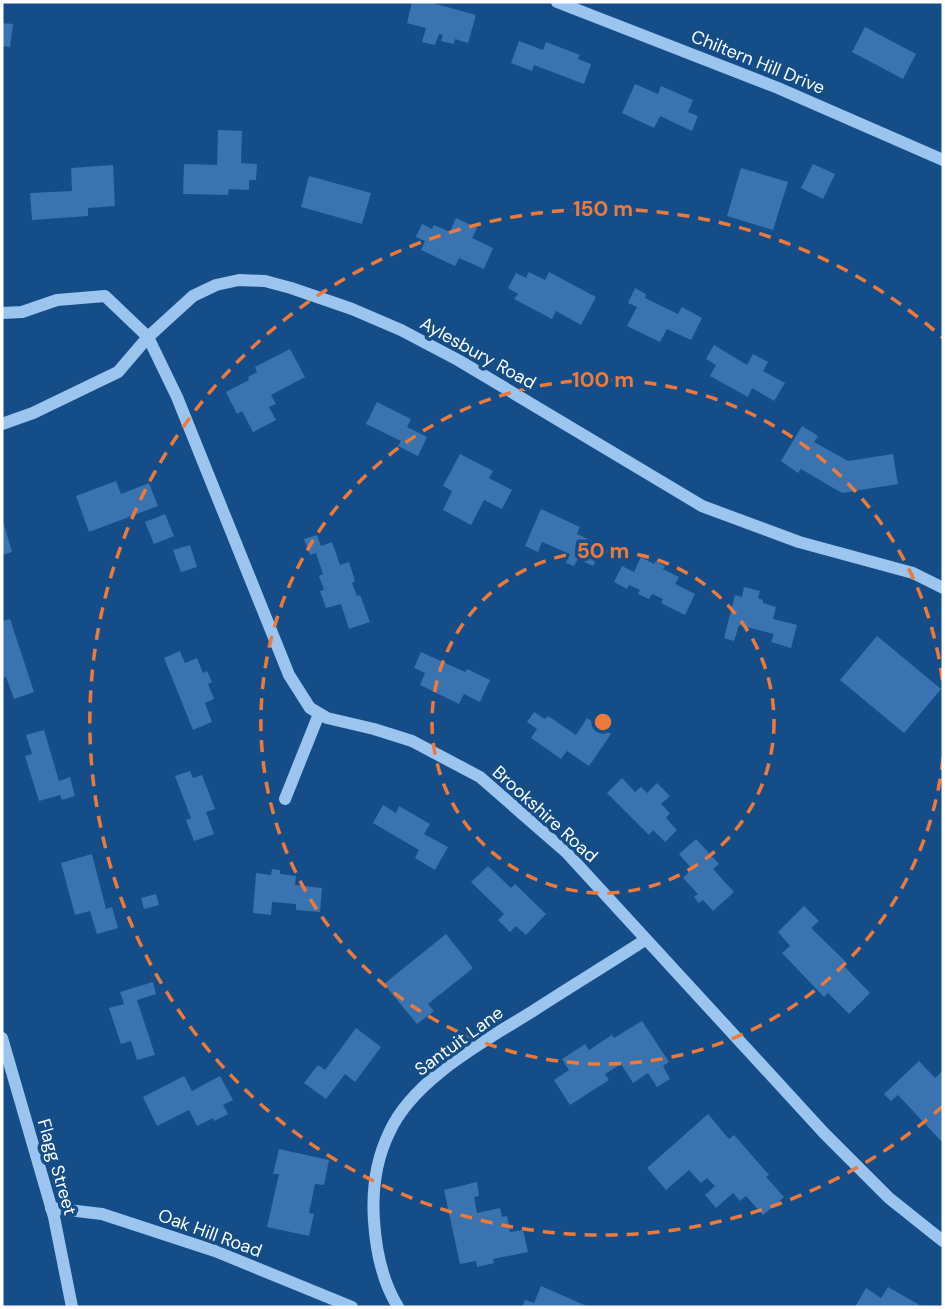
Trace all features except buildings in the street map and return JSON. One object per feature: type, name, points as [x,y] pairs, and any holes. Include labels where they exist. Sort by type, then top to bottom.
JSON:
[{"type":"street","name":"Chiltern Hill Drive","points":[[556,2],[778,88],[943,160]]},
{"type":"street","name":"Aylesbury Road","points":[[148,337],[193,296],[216,285],[239,280],[265,281],[291,288],[352,309],[401,330],[458,360],[702,506],[799,542],[913,573],[943,587]]},
{"type":"street","points":[[2,313],[22,312],[57,300],[105,296],[148,337],[177,397],[289,675],[310,708],[319,714],[285,799]]},
{"type":"street","points":[[2,424],[33,413],[118,372],[148,337]]},
{"type":"street","name":"Brookshire Road","points":[[319,714],[412,741],[480,777],[566,852],[867,1177],[943,1241]]},
{"type":"street","name":"Santuit Lane","points":[[398,1307],[384,1278],[377,1254],[373,1208],[375,1181],[381,1156],[388,1133],[400,1114],[431,1081],[469,1051],[645,940]]},
{"type":"street","name":"Flagg Street","points":[[2,1038],[51,1208],[72,1307]]},
{"type":"street","name":"Oak Hill Road","points":[[51,1208],[102,1214],[203,1247],[352,1307]]}]
